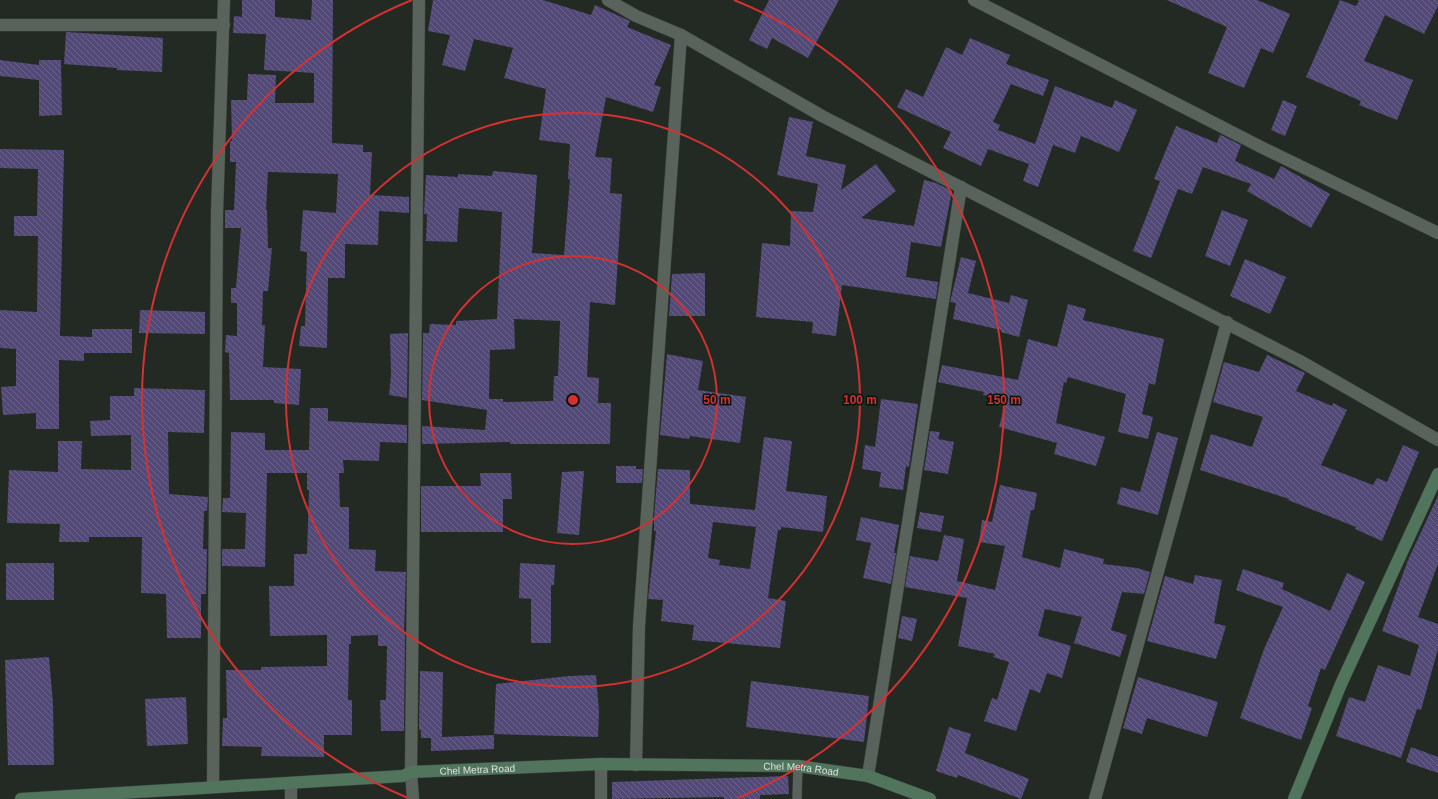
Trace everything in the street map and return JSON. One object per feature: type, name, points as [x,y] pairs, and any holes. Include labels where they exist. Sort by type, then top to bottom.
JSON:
[{"type":"street","points":[[213,787],[217,213],[224,0]]},
{"type":"street","points":[[413,799],[411,772],[419,0]]},
{"type":"street","points":[[608,0],[636,16],[681,35],[822,116],[1227,322],[1300,361],[1438,440]]},
{"type":"street","points":[[974,0],[1270,151],[1438,234]]},
{"type":"street","points":[[0,25],[224,25]]},
{"type":"street","points":[[636,765],[639,626],[681,35]]},
{"type":"street","points":[[868,776],[961,187]]},
{"type":"street","points":[[1095,799],[1227,322]]},
{"type":"street","points":[[1294,799],[1341,684],[1438,474]]},
{"type":"street","points":[[601,764],[601,799]]},
{"type":"street","name":"Chel Metra Road","points":[[21,799],[402,776],[411,772],[601,764],[798,766],[868,776],[930,799]]},
{"type":"street","points":[[291,783],[291,799]]},
{"type":"lane","points":[[797,799],[798,766]]},
{"type":"building","points":[[242,0],[275,0],[275,17],[311,20],[312,0],[333,0],[332,143],[363,145],[363,152],[372,152],[370,195],[409,197],[409,213],[379,211],[378,245],[345,244],[345,278],[328,278],[327,348],[299,346],[301,326],[305,326],[307,252],[300,251],[303,210],[336,213],[338,174],[268,172],[266,210],[268,248],[272,248],[268,291],[263,291],[262,325],[265,325],[263,367],[301,369],[299,405],[274,403],[274,400],[230,400],[229,353],[225,352],[226,335],[237,336],[237,303],[231,303],[231,288],[236,288],[241,228],[225,228],[225,210],[234,210],[236,162],[230,162],[230,141],[232,141],[231,100],[247,100],[248,74],[276,75],[275,103],[314,103],[314,73],[264,70],[266,34],[233,33],[234,16],[242,17]]},
{"type":"building","points":[[433,0],[543,0],[591,15],[595,5],[630,21],[627,27],[671,45],[654,85],[661,87],[653,112],[606,97],[595,157],[612,158],[610,193],[622,194],[615,305],[590,302],[587,377],[599,378],[598,403],[611,403],[610,444],[510,444],[510,442],[422,444],[422,426],[485,430],[487,410],[422,400],[423,333],[429,333],[430,324],[456,325],[456,321],[497,319],[502,212],[459,208],[457,242],[426,241],[427,214],[424,214],[426,175],[458,177],[458,174],[492,176],[493,171],[537,175],[532,253],[564,255],[570,179],[568,179],[570,144],[539,140],[546,89],[504,78],[513,48],[474,39],[465,71],[442,65],[450,35],[428,31]],"holes":[[[514,319],[560,321],[558,376],[554,376],[553,401],[503,402],[503,399],[489,399],[490,350],[515,349]]]},
{"type":"building","points":[[769,0],[839,0],[808,58],[772,38],[767,49],[749,40]]},
{"type":"building","points":[[1167,0],[1257,0],[1290,14],[1273,53],[1261,48],[1244,88],[1208,73],[1227,27]]},
{"type":"building","points":[[1340,0],[1356,6],[1359,1],[1357,0],[1438,0],[1438,6],[1424,34],[1385,15],[1364,61],[1413,80],[1397,120],[1359,105],[1361,101],[1306,77]]},
{"type":"building","points":[[66,32],[163,38],[162,72],[117,70],[117,68],[64,64]]},
{"type":"building","points":[[970,38],[1010,55],[1006,64],[1049,80],[1043,96],[1011,84],[993,122],[1000,125],[998,130],[1035,144],[1055,86],[1112,108],[1115,100],[1137,110],[1119,152],[1081,136],[1075,153],[1053,145],[1038,187],[1023,181],[1029,164],[988,149],[981,166],[943,148],[951,132],[897,107],[906,89],[923,97],[946,47],[962,55]]},
{"type":"building","points":[[0,60],[39,65],[39,60],[61,60],[62,115],[39,116],[39,80],[0,76]]},
{"type":"building","points":[[1283,100],[1297,106],[1285,136],[1271,130]]},
{"type":"building","points":[[789,117],[813,122],[806,156],[846,165],[841,190],[876,164],[896,191],[861,218],[914,226],[924,180],[936,183],[952,191],[941,247],[911,242],[906,277],[938,282],[936,299],[842,285],[836,336],[812,333],[813,322],[756,317],[762,243],[790,246],[791,211],[813,212],[818,184],[777,175]]},
{"type":"building","points":[[1176,126],[1217,143],[1220,135],[1223,136],[1241,145],[1235,161],[1274,179],[1281,166],[1330,194],[1311,228],[1247,191],[1251,184],[1203,167],[1192,194],[1178,189],[1151,258],[1133,251],[1160,181],[1154,179]]},
{"type":"building","points":[[0,149],[64,150],[60,336],[92,337],[92,329],[132,329],[132,353],[84,353],[84,361],[59,360],[59,429],[36,429],[36,413],[3,415],[1,387],[16,386],[16,349],[0,348],[0,310],[37,312],[38,236],[14,236],[14,216],[37,216],[38,169],[0,168]]},
{"type":"building","points":[[1222,210],[1248,220],[1230,266],[1205,256]]},
{"type":"building","points":[[961,257],[976,261],[968,293],[1009,303],[1011,295],[1028,300],[1019,337],[1001,332],[1001,330],[953,319],[956,303],[950,302]]},
{"type":"building","points":[[1245,259],[1286,277],[1270,314],[1230,296]]},
{"type":"building","points":[[705,273],[705,316],[669,316],[672,274]]},
{"type":"building","points":[[1068,304],[1086,309],[1083,320],[1164,339],[1155,385],[1149,383],[1142,414],[1153,417],[1148,439],[1118,432],[1126,394],[1068,377],[1066,383],[1064,382],[1056,423],[1105,437],[1096,466],[1054,454],[1057,443],[999,427],[1006,400],[983,395],[984,392],[938,382],[942,365],[1018,380],[1028,339],[1057,347]]},
{"type":"building","points":[[140,310],[205,312],[205,334],[139,333]]},
{"type":"building","points":[[408,333],[407,398],[389,395],[391,375],[390,334]]},
{"type":"building","points":[[667,354],[703,361],[698,390],[746,397],[740,443],[690,436],[689,439],[660,435]]},
{"type":"building","points":[[1267,355],[1305,373],[1296,391],[1332,406],[1333,403],[1347,410],[1321,465],[1373,485],[1377,478],[1387,482],[1403,445],[1419,452],[1382,541],[1355,529],[1356,527],[1288,500],[1289,499],[1200,470],[1211,434],[1252,447],[1263,417],[1213,402],[1224,362],[1259,372]]},
{"type":"building","points":[[134,388],[205,390],[204,433],[168,432],[169,494],[208,497],[207,511],[204,511],[203,549],[207,549],[206,594],[201,594],[201,638],[167,638],[166,594],[141,593],[142,537],[89,537],[89,542],[59,542],[60,524],[7,523],[9,470],[58,472],[58,441],[82,441],[81,469],[131,470],[131,435],[91,436],[90,421],[110,420],[110,396],[134,396]]},
{"type":"building","points":[[881,399],[918,404],[909,467],[906,466],[903,490],[879,487],[881,472],[862,469],[865,445],[875,447]]},
{"type":"building","points":[[310,408],[328,408],[328,421],[407,425],[407,443],[380,442],[379,461],[343,460],[344,473],[339,473],[340,507],[349,507],[349,549],[376,550],[375,571],[406,572],[404,633],[404,731],[381,731],[380,700],[386,700],[387,646],[378,646],[378,635],[351,636],[351,644],[349,644],[348,700],[352,700],[352,735],[324,735],[324,757],[261,756],[262,747],[222,746],[223,718],[227,718],[226,670],[261,670],[261,667],[327,666],[327,635],[270,636],[269,586],[294,586],[294,554],[307,554],[309,490],[307,490],[307,473],[267,473],[265,567],[222,566],[222,549],[245,549],[246,513],[222,512],[223,498],[230,498],[231,432],[265,433],[265,450],[309,450]]},
{"type":"building","points":[[930,431],[940,432],[938,439],[954,442],[948,474],[924,470]]},
{"type":"building","points":[[1157,432],[1178,438],[1158,515],[1117,504],[1121,487],[1140,492]]},
{"type":"building","points":[[764,437],[792,441],[786,491],[827,496],[823,532],[781,527],[781,530],[778,530],[768,598],[786,601],[780,648],[692,640],[694,625],[661,621],[663,600],[648,599],[656,531],[654,531],[654,517],[658,469],[690,470],[690,504],[755,510]],"holes":[[[713,522],[756,527],[750,569],[719,565],[720,560],[708,558]]]},
{"type":"building","points":[[616,466],[636,466],[636,469],[643,469],[642,483],[616,483]]},
{"type":"building","points":[[584,471],[579,535],[557,533],[562,472]]},
{"type":"building","points":[[480,473],[511,473],[512,499],[503,499],[503,532],[421,532],[421,486],[481,486]]},
{"type":"building","points":[[1000,485],[1037,493],[1034,510],[1031,510],[1022,557],[1060,568],[1064,549],[1104,559],[1103,564],[1137,568],[1150,572],[1144,594],[1122,592],[1111,630],[1127,635],[1120,657],[1074,643],[1082,617],[1045,609],[1038,636],[1071,646],[1062,678],[1047,673],[1040,693],[1030,689],[1016,731],[984,721],[992,698],[997,700],[1009,662],[993,657],[995,654],[958,646],[967,598],[905,587],[910,556],[938,561],[944,535],[964,539],[957,581],[995,590],[1005,546],[979,542],[982,520],[992,522]]},
{"type":"building","points":[[1438,496],[1438,564],[1418,617],[1438,624],[1438,649],[1421,710],[1417,709],[1401,758],[1336,736],[1349,697],[1365,702],[1378,665],[1410,676],[1419,645],[1382,631],[1408,560]]},
{"type":"building","points":[[920,512],[944,516],[941,532],[917,528]]},
{"type":"building","points":[[861,517],[899,525],[891,584],[863,578],[871,543],[856,540]]},
{"type":"building","points":[[6,563],[54,563],[54,600],[6,600]]},
{"type":"building","points":[[520,563],[555,565],[554,585],[551,585],[551,643],[531,643],[531,599],[519,598]]},
{"type":"building","points":[[1243,569],[1284,583],[1282,589],[1330,611],[1347,573],[1365,582],[1325,670],[1321,668],[1308,706],[1312,708],[1301,740],[1240,718],[1264,649],[1283,607],[1236,590]]},
{"type":"building","points":[[1195,575],[1222,580],[1214,623],[1226,626],[1216,659],[1147,641],[1165,576],[1193,584]]},
{"type":"building","points":[[902,616],[917,619],[912,641],[898,638]]},
{"type":"building","points":[[49,657],[53,704],[54,765],[8,765],[5,660]]},
{"type":"building","points":[[420,671],[443,672],[442,737],[494,735],[494,749],[431,751],[431,738],[421,738],[421,730],[419,730]]},
{"type":"building","points":[[596,675],[599,712],[598,737],[494,734],[496,684],[569,676]]},
{"type":"building","points":[[1138,677],[1218,702],[1207,737],[1147,718],[1142,734],[1123,728]]},
{"type":"building","points":[[751,681],[869,696],[864,742],[746,727]]},
{"type":"building","points":[[186,697],[188,744],[147,746],[145,699]]},
{"type":"building","points":[[949,727],[971,734],[965,753],[1029,779],[1021,799],[958,775],[957,778],[936,771]]},
{"type":"building","points":[[1411,747],[1438,757],[1438,773],[1406,762]]},
{"type":"building","points":[[788,776],[789,794],[760,795],[760,799],[724,799],[724,797],[612,799],[612,782]]}]
